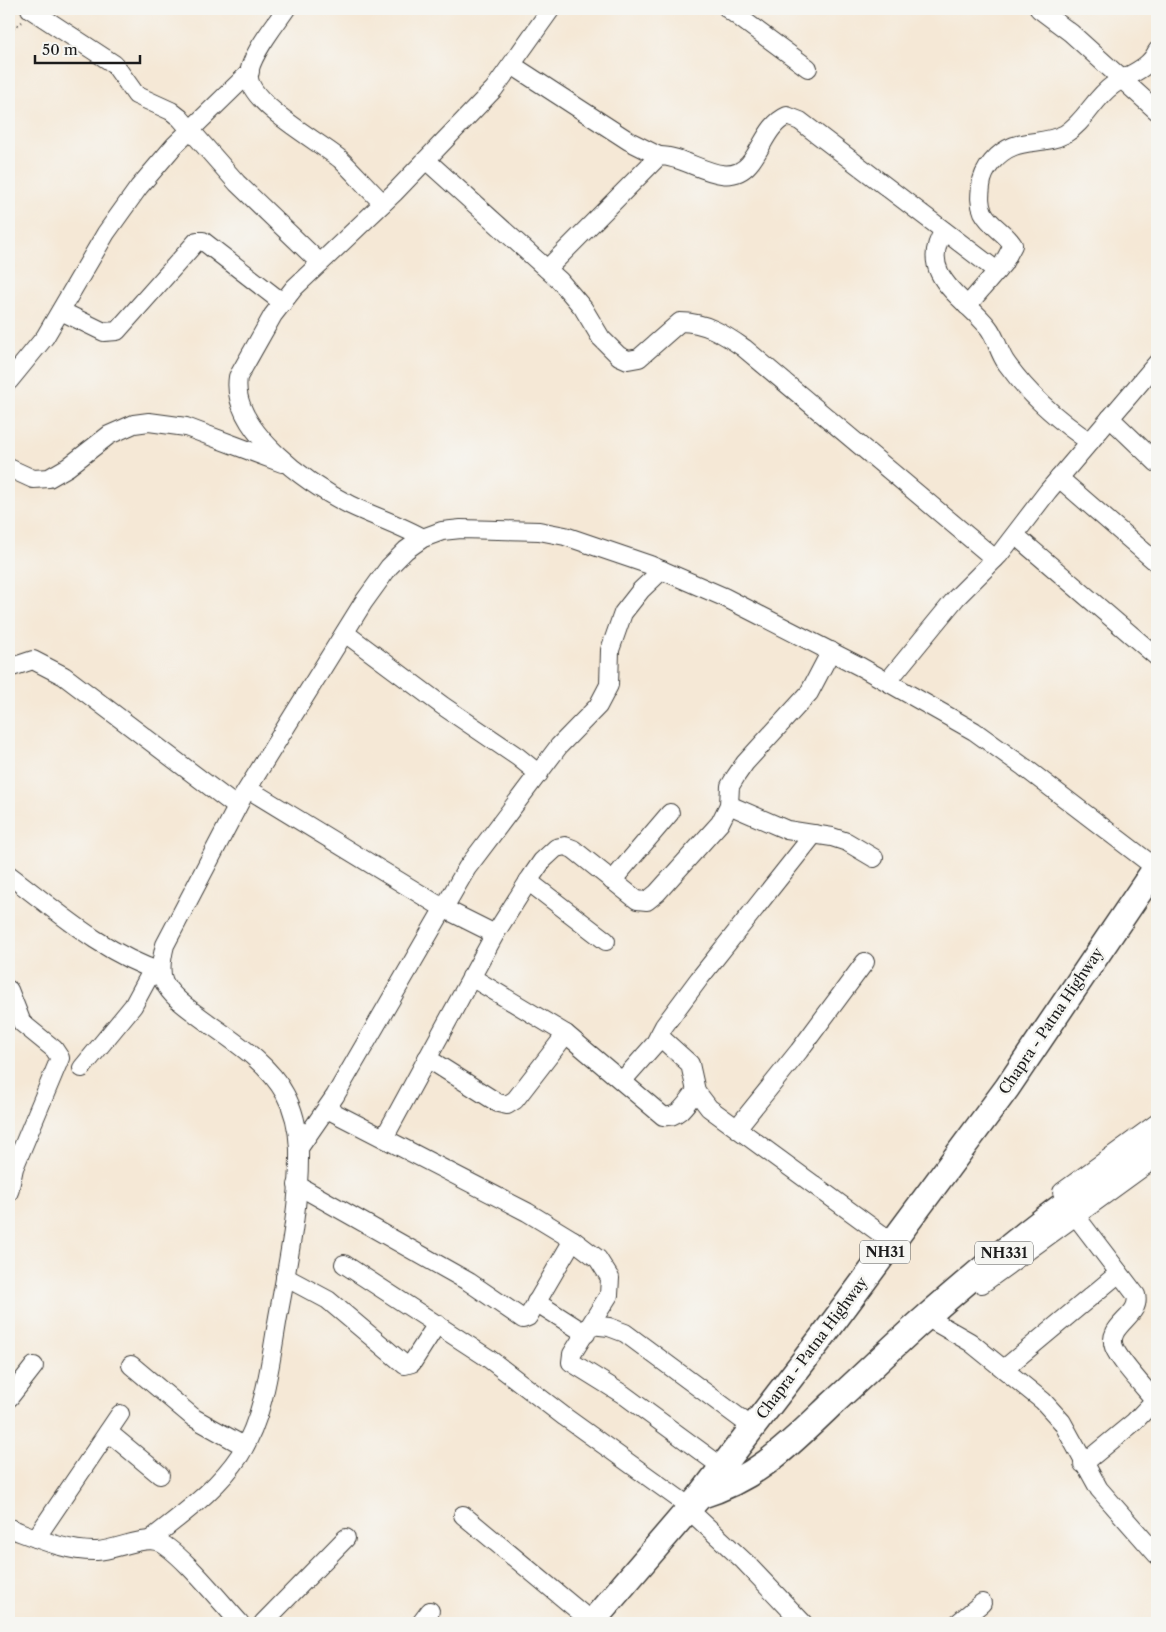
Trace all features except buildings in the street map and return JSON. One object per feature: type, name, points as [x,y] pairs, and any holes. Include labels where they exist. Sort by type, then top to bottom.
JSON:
[{"type":"highway","name":"Chapra - Patna Highway","points":[[591,1623],[693,1504],[892,1242],[1007,1088],[1156,871]]},
{"type":"highway","name":"NH331","points":[[693,1504],[727,1487],[765,1464],[817,1419],[924,1319],[1058,1210],[1125,1162],[1157,1143]]},
{"type":"street","points":[[30,9],[114,64],[136,95],[171,111],[190,129],[237,182],[320,263]]},
{"type":"street","points":[[286,9],[263,42],[250,72],[249,79],[262,99],[298,130],[342,161],[383,203]]},
{"type":"street","points":[[423,538],[390,520],[336,497],[292,466],[268,445],[249,420],[239,403],[236,387],[242,367],[283,302],[494,90],[551,9]]},
{"type":"street","points":[[728,9],[808,68]]},
{"type":"street","points":[[1039,9],[1071,33],[1157,111]]},
{"type":"street","points":[[967,306],[997,271],[1011,252],[1013,245],[993,226],[982,210],[980,203],[982,180],[986,170],[995,158],[1013,145],[1063,135],[1079,122],[1111,86],[1148,64],[1157,51]]},
{"type":"street","points":[[512,65],[621,136],[658,156],[676,158],[724,176],[733,175],[748,164],[781,118],[793,117],[997,271]]},
{"type":"street","points":[[9,381],[45,337],[106,233],[127,203],[165,156],[190,129],[250,72]]},
{"type":"street","points":[[547,269],[658,156]]},
{"type":"street","points":[[426,160],[547,269],[583,308],[609,348],[628,360],[639,358],[646,354],[670,328],[680,322],[705,325],[731,339],[995,559]]},
{"type":"street","points":[[944,230],[936,243],[937,265],[950,289],[988,327],[996,339],[1002,357],[1017,377],[1048,410],[1090,442]]},
{"type":"street","points":[[61,311],[104,332],[117,331],[197,240],[203,241],[283,302]]},
{"type":"street","points":[[888,681],[956,598],[995,559],[1059,478],[1157,363]]},
{"type":"street","points":[[1110,418],[1157,464]]},
{"type":"street","points":[[9,468],[33,478],[49,478],[68,467],[109,435],[134,424],[149,422],[186,427],[292,466]]},
{"type":"street","points":[[1059,478],[1157,563]]},
{"type":"street","points":[[82,1068],[133,1006],[157,971],[171,932],[237,807],[344,633],[389,567],[406,550],[423,538],[442,531],[461,529],[539,531],[565,536],[662,570],[724,597],[888,681],[974,731],[1156,871]]},
{"type":"street","points":[[1015,535],[1157,657]]},
{"type":"street","points":[[299,1148],[327,1109],[442,908],[467,868],[559,746],[598,706],[609,685],[610,650],[623,613],[641,590],[662,570]]},
{"type":"street","points":[[344,633],[443,706],[518,757],[538,774]]},
{"type":"street","points":[[384,1138],[495,934],[528,881],[550,853],[556,848],[565,846],[573,849],[637,900],[646,900],[657,893],[720,823],[729,805],[730,786],[736,776],[754,753],[809,693],[831,651]]},
{"type":"street","points":[[9,668],[33,660],[52,668],[237,807]]},
{"type":"street","points":[[248,789],[442,908],[495,934]]},
{"type":"street","points":[[729,805],[781,828],[847,842],[874,858]]},
{"type":"street","points":[[612,881],[670,813]]},
{"type":"street","points":[[624,1080],[659,1036],[699,979],[814,834]]},
{"type":"street","points":[[9,875],[102,945],[157,971],[164,983],[186,1007],[274,1077],[296,1116],[299,1148],[297,1185],[285,1277],[266,1384],[255,1423],[240,1454],[213,1488],[150,1540],[118,1549],[78,1550],[9,1528]]},
{"type":"street","points":[[528,881],[606,941]]},
{"type":"street","points":[[737,1128],[799,1051],[866,962]]},
{"type":"street","points":[[471,977],[566,1034],[624,1080],[652,1108],[663,1116],[671,1118],[677,1115],[696,1091]]},
{"type":"street","points":[[9,990],[22,1022],[54,1049],[60,1058],[14,1168],[9,1192]]},
{"type":"street","points":[[427,1058],[498,1103],[507,1105],[515,1100],[566,1034]]},
{"type":"street","points":[[659,1036],[690,1064],[696,1091],[709,1108],[892,1242]]},
{"type":"street","points":[[327,1109],[526,1212],[573,1240],[598,1259],[610,1278],[610,1295],[571,1357],[572,1364],[624,1395],[722,1466]]},
{"type":"street","points":[[817,1419],[855,1369],[983,1253],[1097,1164],[1157,1123]]},
{"type":"street","points":[[817,1419],[867,1381],[977,1288],[1157,1157]]},
{"type":"street","points":[[297,1185],[469,1282],[522,1318],[527,1318],[573,1240]]},
{"type":"street","points":[[1075,1215],[1137,1301],[1134,1310],[1118,1328],[1113,1340],[1114,1346],[1156,1402],[1083,1464]]},
{"type":"street","points":[[344,1264],[488,1358],[565,1417],[693,1504],[803,1623]]},
{"type":"street","points":[[1004,1369],[1119,1274]]},
{"type":"street","points":[[285,1277],[328,1300],[405,1365],[412,1363],[437,1324]]},
{"type":"street","points":[[536,1302],[588,1330],[609,1327],[624,1333],[752,1427]]},
{"type":"street","points":[[935,1322],[970,1342],[1043,1401],[1055,1414],[1099,1488],[1155,1547]]},
{"type":"street","points":[[131,1365],[194,1418],[244,1446]]},
{"type":"street","points":[[9,1398],[34,1366]]},
{"type":"street","points":[[36,1538],[120,1414]]},
{"type":"street","points":[[108,1432],[160,1475]]},
{"type":"street","points":[[463,1515],[591,1623]]},
{"type":"street","points":[[263,1623],[346,1538]]},
{"type":"street","points":[[150,1540],[164,1544],[172,1550],[240,1623]]},
{"type":"street","points":[[958,1623],[982,1603]]}]
